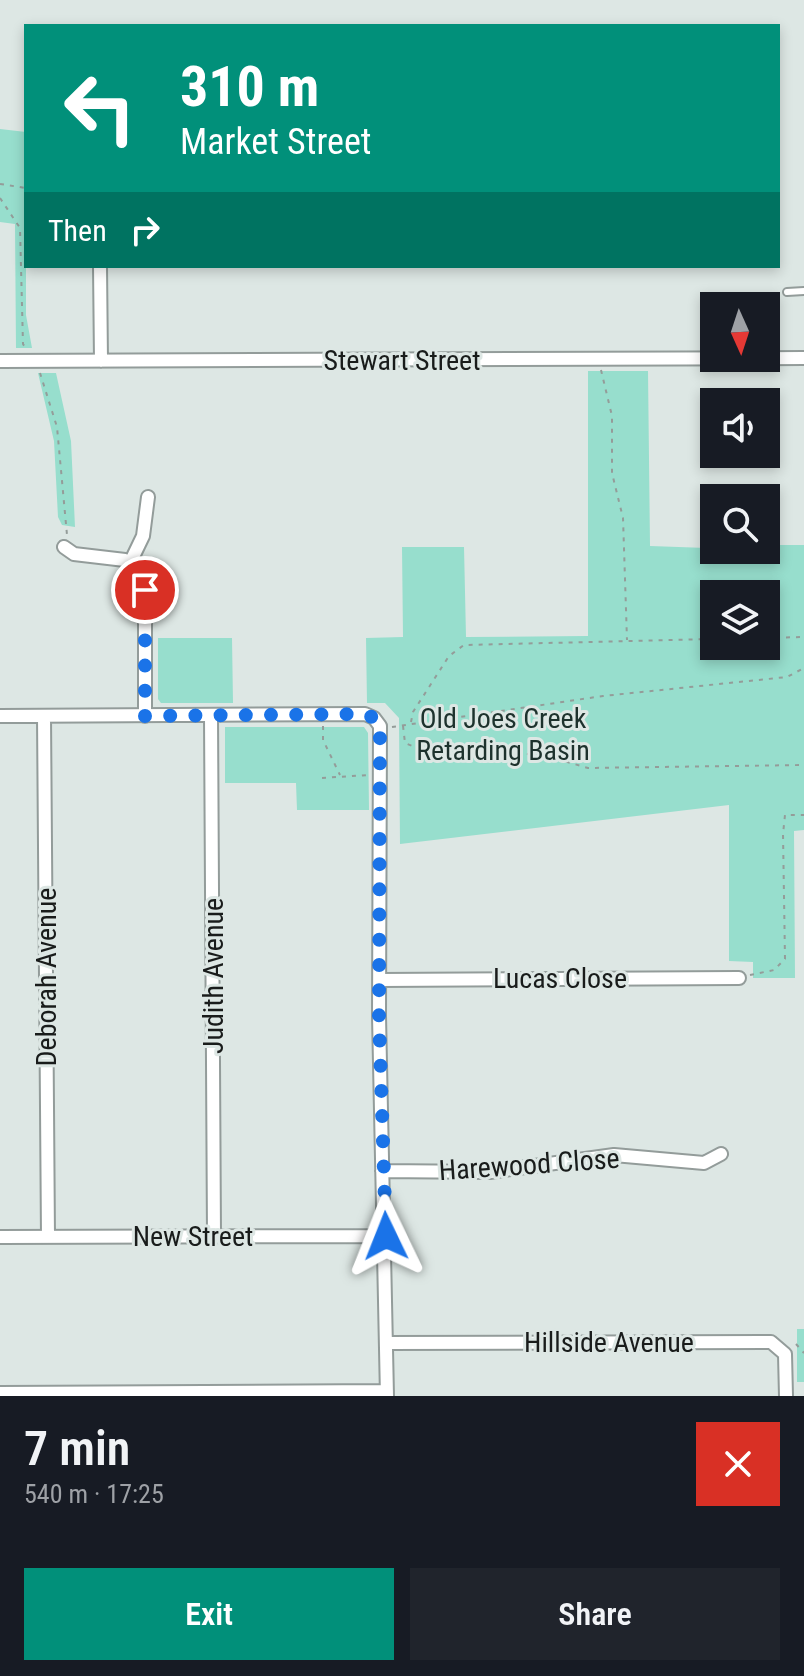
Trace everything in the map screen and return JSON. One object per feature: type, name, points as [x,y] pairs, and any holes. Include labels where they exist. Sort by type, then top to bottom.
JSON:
[{"type":"street","points":[[100,268],[101,361]]},
{"type":"street","name":"Stewart Street","points":[[0,361],[804,358]]},
{"type":"street","points":[[130,563],[143,536],[148,497]]},
{"type":"street","points":[[64,547],[74,554],[106,556],[130,563],[142,580],[145,590],[145,716]]},
{"type":"street","points":[[0,716],[365,714],[374,718],[380,726],[382,1171],[386,1236],[387,1394],[0,1393]]},
{"type":"street","name":"Deborah Avenue","points":[[44,716],[48,1237]]},
{"type":"street","name":"Judith Avenue","points":[[211,716],[214,1236]]},
{"type":"street","name":"Lucas Close","points":[[380,980],[739,978]]},
{"type":"street","name":"Harewood Close","points":[[382,1171],[490,1172],[614,1155],[704,1163],[721,1154]]},
{"type":"street","name":"New Street","points":[[0,1237],[386,1236]]},
{"type":"street","name":"Hillside Avenue","points":[[386,1343],[771,1342],[785,1354],[786,1396]]},
{"type":"lane","points":[[787,292],[804,291]]},
{"type":"path","points":[[0,184],[24,188]]},
{"type":"path","points":[[601,368],[612,416],[612,473],[623,518],[627,641]]},
{"type":"path","points":[[780,638],[804,637]]},
{"type":"path","points":[[411,723],[413,712],[449,656],[464,645],[700,639]]},
{"type":"path","points":[[380,726],[603,696],[787,677],[804,668]]},
{"type":"path","points":[[403,724],[405,743],[415,747],[543,755],[588,768],[804,765]]},
{"type":"path","points":[[323,725],[323,740],[340,775]]},
{"type":"path","points":[[322,778],[370,775]]},
{"type":"path","points":[[739,978],[774,970],[785,959],[785,815],[804,815]]},
{"type":"path","points":[[796,1344],[804,1353]]},
{"type":"green space","points":[[0,129],[24,132],[24,268],[26,315],[32,348],[16,348],[15,224],[0,222]]},
{"type":"green space","name":"Old Joes Creek Retarding Basin","points":[[588,371],[648,371],[650,546],[700,548],[700,564],[780,564],[780,545],[804,545],[804,830],[794,831],[795,978],[753,978],[753,962],[729,961],[729,805],[400,844],[399,718],[385,703],[367,703],[366,638],[403,637],[402,547],[464,547],[466,637],[588,636]]},
{"type":"green space","points":[[38,373],[56,373],[71,441],[75,527],[62,525],[58,517],[54,441]]},
{"type":"green space","points":[[158,638],[232,638],[233,703],[161,703],[158,699]]},
{"type":"green space","points":[[225,727],[364,727],[368,733],[369,810],[297,810],[296,783],[225,783]]},
{"type":"green space","points":[[797,1329],[804,1329],[804,1382],[797,1382]]},
{"type":"route","points":[[145,590],[145,716],[365,714],[374,718],[380,726],[379,1016],[386,1236]]}]
